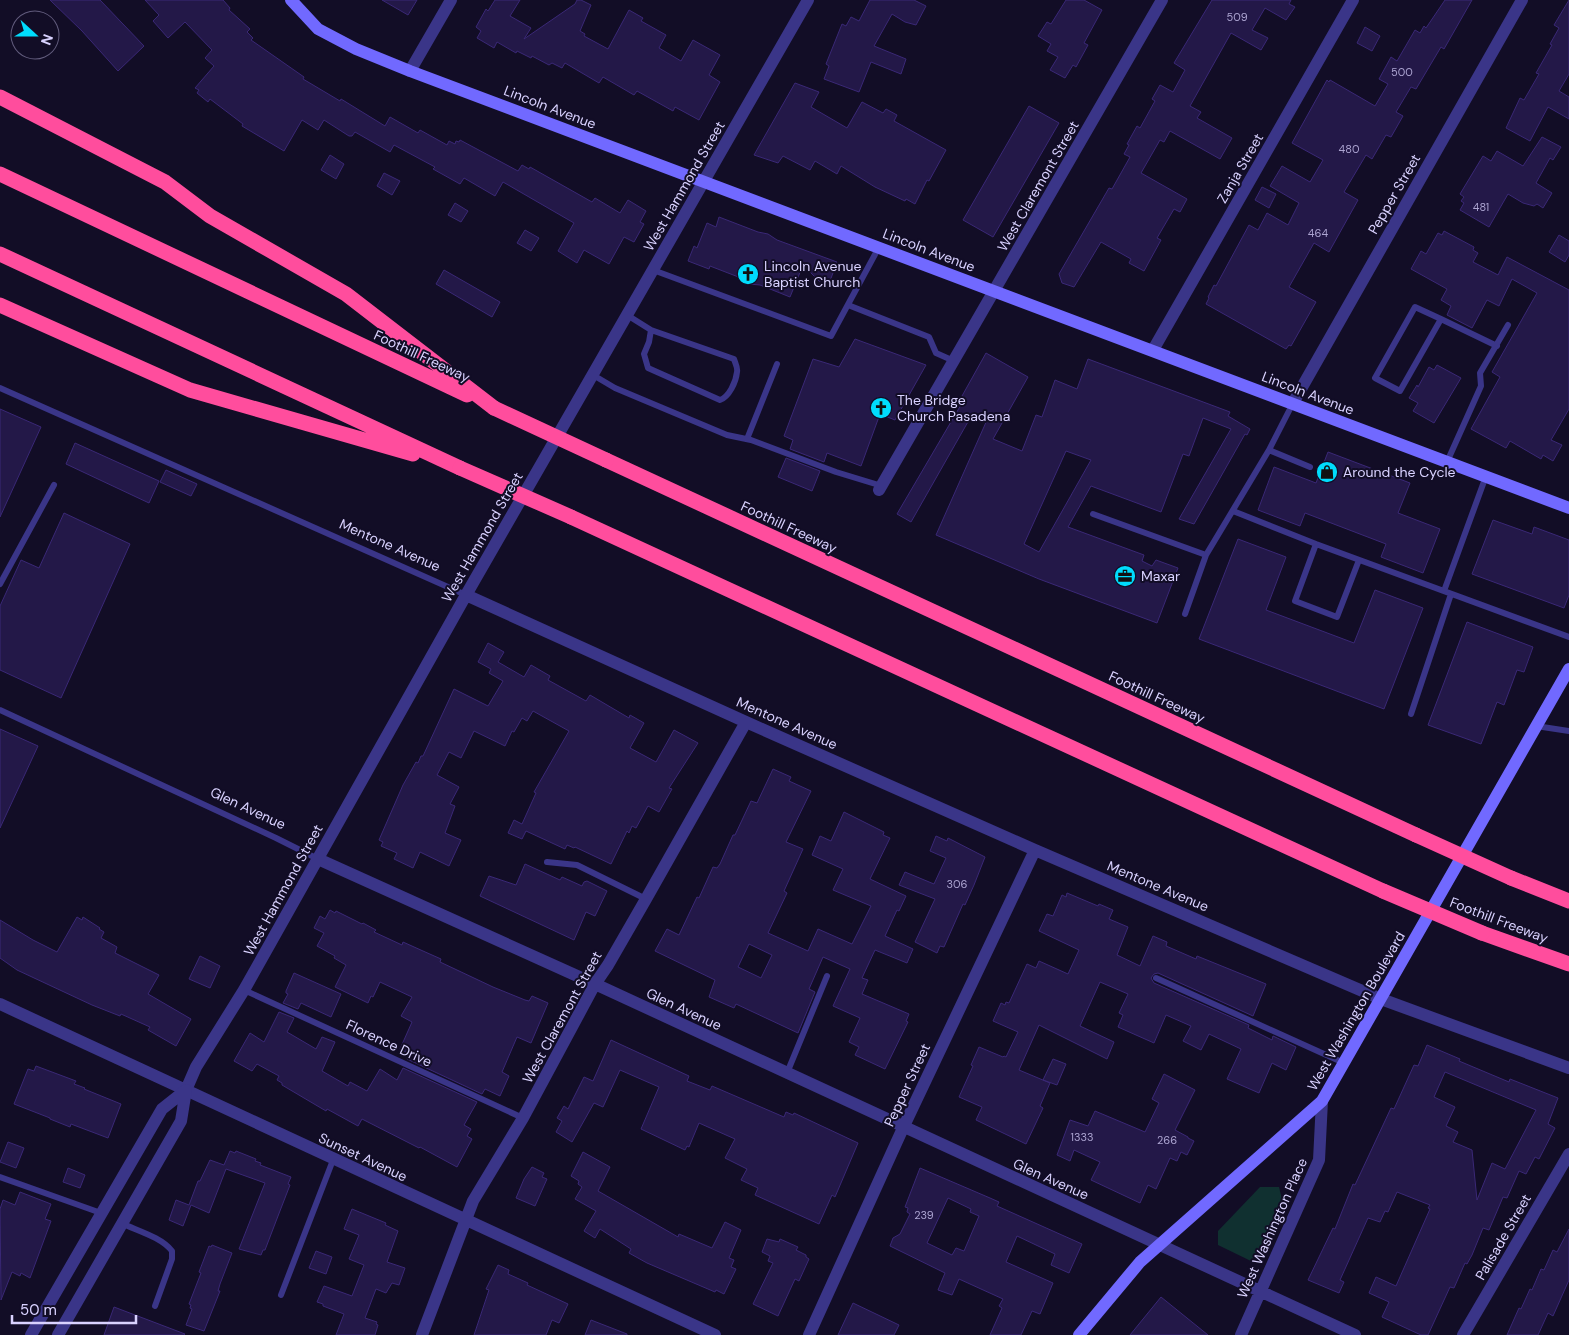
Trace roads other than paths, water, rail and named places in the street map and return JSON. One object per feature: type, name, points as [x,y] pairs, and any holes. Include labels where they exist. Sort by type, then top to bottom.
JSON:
[{"type":"highway","points":[[0,97],[165,182],[210,216],[346,294],[494,408]]},
{"type":"highway","name":"Foothill Freeway","points":[[0,174],[606,460],[1416,835],[1511,878],[1569,901]]},
{"type":"highway","name":"Foothill Freeway","points":[[0,254],[460,468],[571,517],[1383,891],[1482,933],[1569,964]]},
{"type":"highway","points":[[0,306],[190,390],[460,468]]},
{"type":"main road","name":"Lincoln Avenue","points":[[291,0],[318,29],[356,49],[410,71],[1569,508]]},
{"type":"main road","name":"West Washington Boulevard","points":[[1079,1335],[1140,1262],[1322,1101],[1569,669]]},
{"type":"street","points":[[410,71],[451,0]]},
{"type":"street","name":"West Hammond Street","points":[[58,1335],[181,1121],[186,1090],[196,1067],[244,990],[466,595],[808,0]]},
{"type":"street","name":"West Claremont Street","points":[[881,488],[1162,0]]},
{"type":"street","name":"Zanja Street","points":[[1153,350],[1353,0]]},
{"type":"street","name":"Pepper Street","points":[[1293,403],[1522,0]]},
{"type":"street","name":"Mentone Avenue","points":[[466,595],[1035,850],[1381,999],[1569,1068]]},
{"type":"street","name":"West Claremont Street","points":[[422,1335],[473,1201],[524,1118],[595,984],[646,899],[746,722]]},
{"type":"street","name":"Pepper Street","points":[[809,1335],[903,1128],[1035,850]]},
{"type":"street","name":"Glen Avenue","points":[[318,859],[595,984],[903,1128],[1160,1244],[1355,1335]]},
{"type":"street","name":"Sunset Avenue","points":[[0,1004],[333,1160],[715,1335]]},
{"type":"street","name":"West Hammond Street","points":[[31,1335],[162,1110],[186,1090]]},
{"type":"street","name":"West Washington Place","points":[[1241,1335],[1320,1160],[1322,1101]]},
{"type":"street","name":"Palisade Street","points":[[1463,1335],[1569,1154]]},
{"type":"lane","points":[[653,270],[831,336],[879,247]]},
{"type":"lane","points":[[848,305],[929,336],[936,353],[954,361]]},
{"type":"lane","points":[[1442,319],[1400,392],[1375,378],[1415,307],[1442,319],[1497,346]]},
{"type":"lane","points":[[627,315],[651,330],[734,359],[737,373],[732,387],[725,398],[720,400],[648,368],[644,354],[651,330]]},
{"type":"lane","points":[[1447,462],[1481,386],[1480,373],[1508,325]]},
{"type":"lane","points":[[747,439],[777,364]]},
{"type":"lane","points":[[593,375],[615,388],[727,435],[747,439],[881,488]]},
{"type":"lane","name":"Mentone Avenue","points":[[0,388],[466,595]]},
{"type":"lane","points":[[1185,614],[1206,555],[1269,450],[1293,403]]},
{"type":"lane","points":[[1269,450],[1310,467]]},
{"type":"lane","points":[[1411,714],[1486,476]]},
{"type":"lane","points":[[0,584],[54,485]]},
{"type":"lane","points":[[1233,511],[1316,544],[1569,637]]},
{"type":"lane","points":[[1093,514],[1206,555]]},
{"type":"lane","points":[[1316,544],[1295,601],[1337,617],[1359,560]]},
{"type":"lane","name":"Glen Avenue","points":[[0,710],[318,859]]},
{"type":"lane","points":[[1536,726],[1569,731]]},
{"type":"lane","points":[[547,862],[577,865],[646,899]]},
{"type":"lane","points":[[787,1074],[827,976]]},
{"type":"lane","points":[[1156,978],[1344,1063]]},
{"type":"lane","name":"Florence Drive","points":[[244,990],[524,1118]]},
{"type":"lane","points":[[281,1295],[333,1160]]},
{"type":"lane","points":[[0,1177],[101,1213]]},
{"type":"lane","points":[[121,1223],[161,1242],[172,1251],[172,1259],[155,1306]]},
{"type":"place","name":"Lincoln Avenue Baptist Church","points":[[748,274]]},
{"type":"place","name":"The Bridge Church Pasadena","points":[[881,408]]},
{"type":"place","name":"Around the Cycle","points":[[1327,472]]},
{"type":"place","name":"Maxar","points":[[1125,576]]}]
